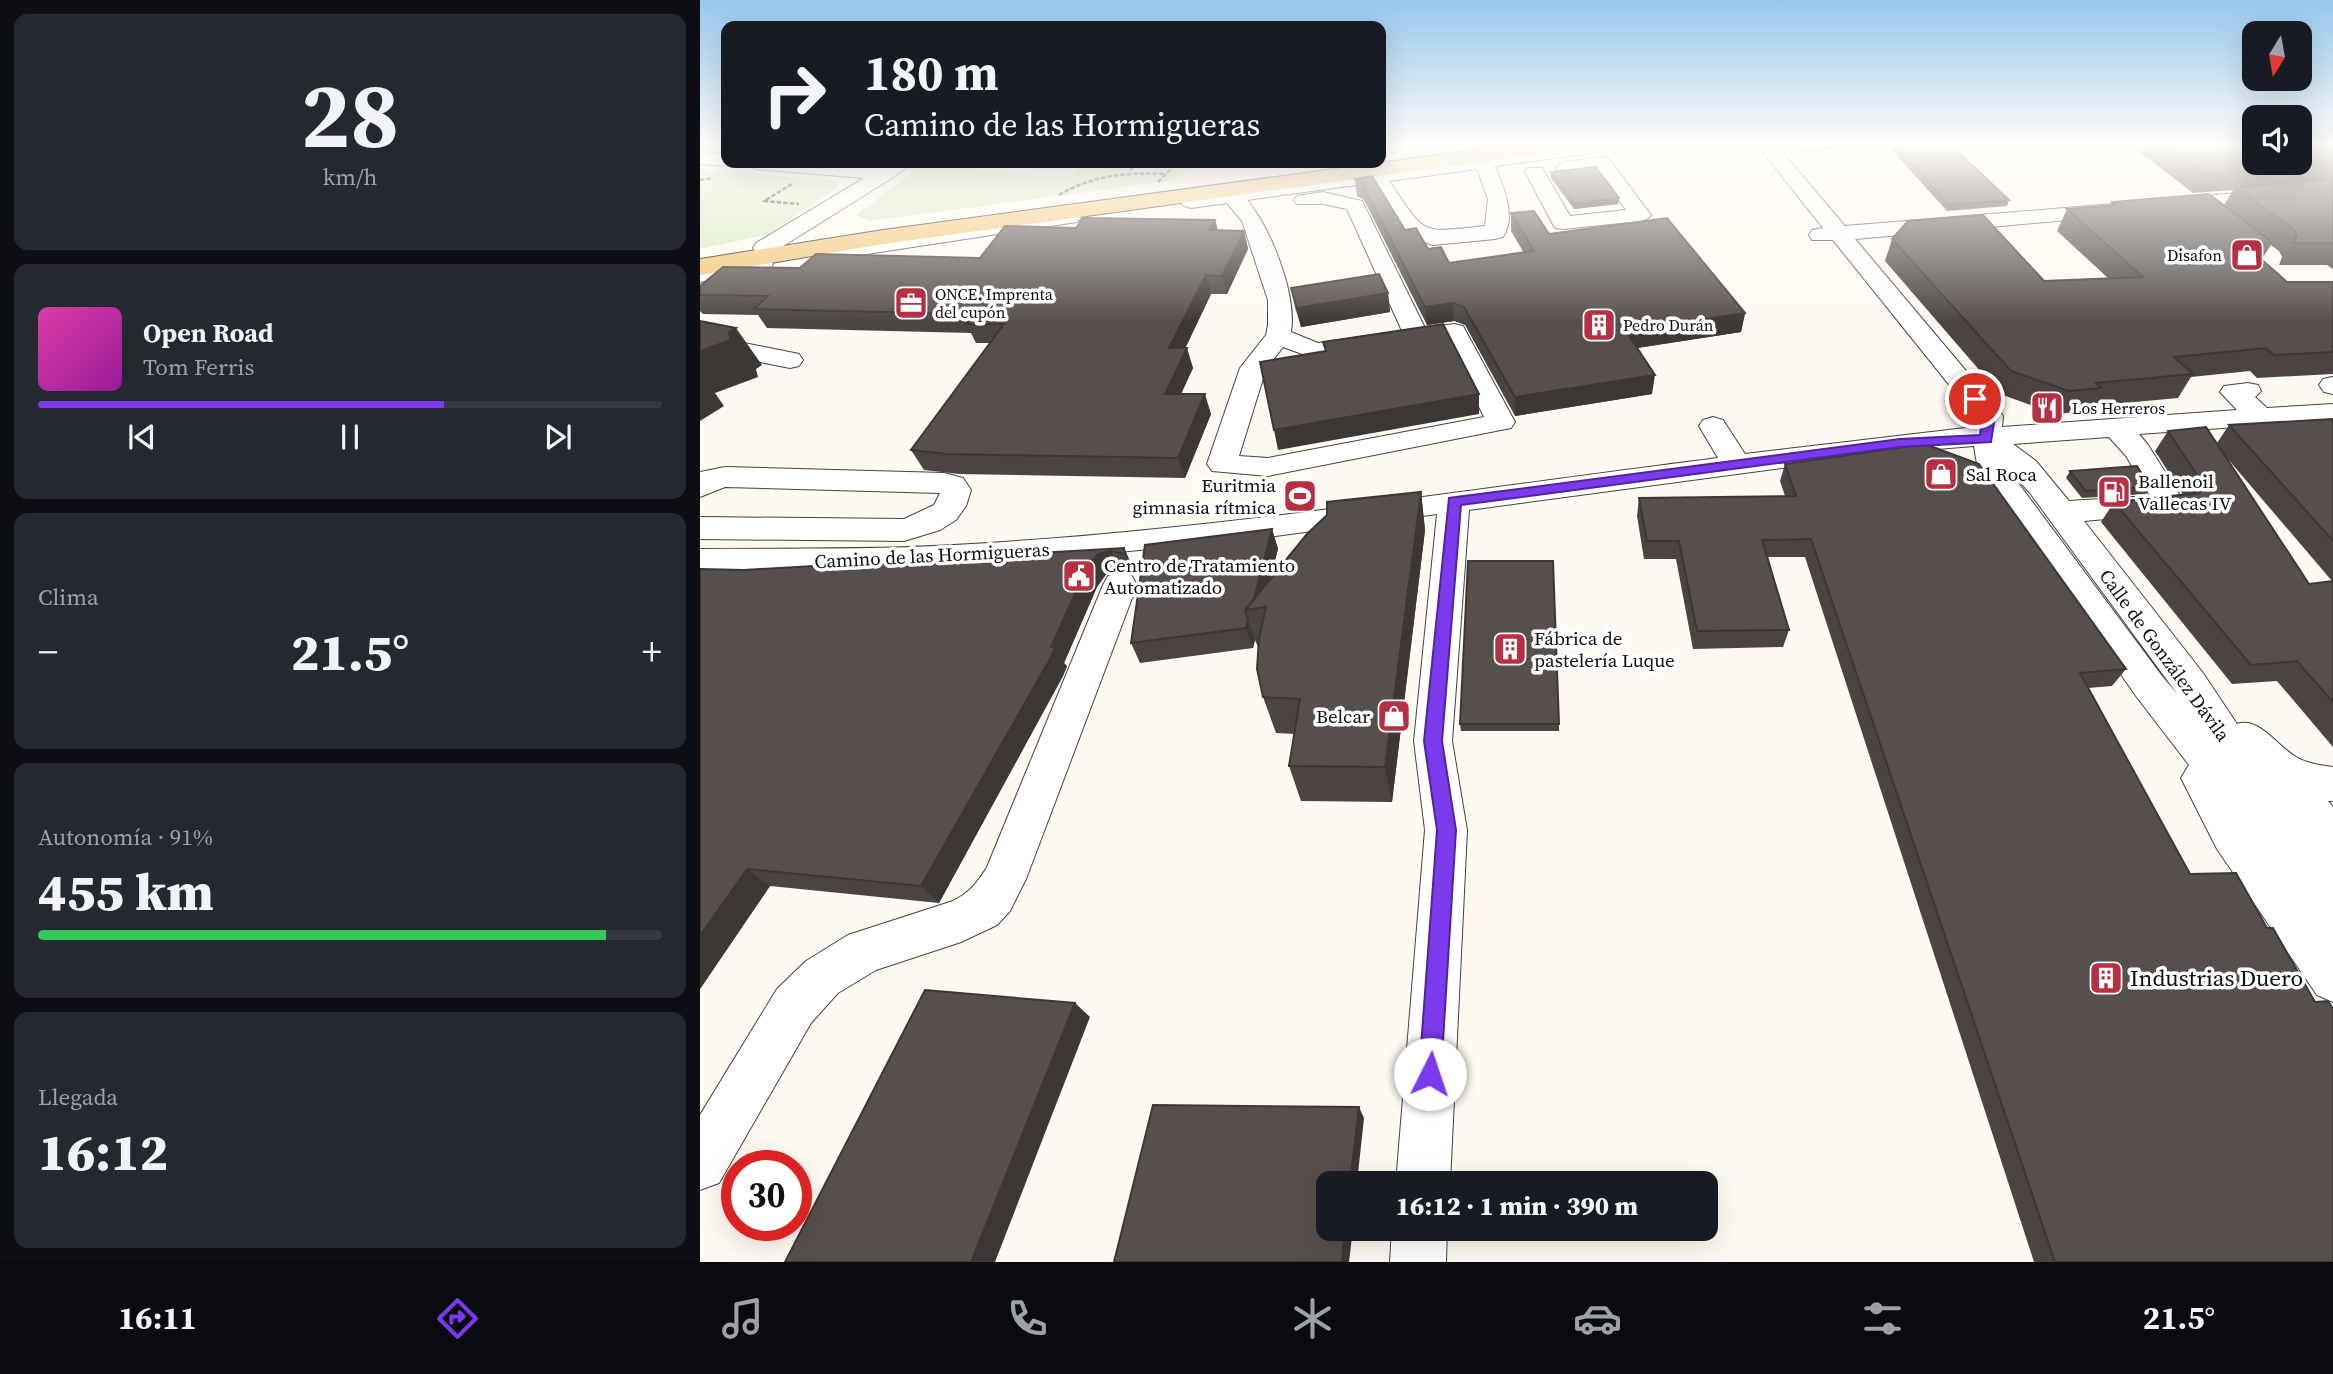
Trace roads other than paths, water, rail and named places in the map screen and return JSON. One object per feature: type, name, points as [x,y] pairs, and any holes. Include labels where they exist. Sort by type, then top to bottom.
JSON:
[{"type":"main road","points":[[700,260],[860,232],[1076,205]]},
{"type":"main road","points":[[700,267],[883,237],[1119,205]]},
{"type":"street","points":[[764,248],[834,205]]},
{"type":"street","points":[[844,205],[828,220],[832,227],[860,232]]},
{"type":"street","points":[[700,275],[882,244],[1166,205]]},
{"type":"street","points":[[1239,205],[1252,220],[1293,298],[1278,335],[1253,368],[1222,464],[1268,467],[1501,422],[1454,331],[1316,351],[1278,335]]},
{"type":"street","points":[[1252,220],[1291,205]]},
{"type":"street","points":[[1355,205],[1417,337]]},
{"type":"street","points":[[1399,205],[1413,231],[1433,238],[1494,232],[1497,205]]},
{"type":"street","points":[[1553,205],[1563,223],[1640,215],[1633,205]]},
{"type":"street","name":"Calle de González Dávila","points":[[1804,205],[1989,416],[1987,439],[1993,470],[2149,686],[2213,766],[2333,928]]},
{"type":"street","points":[[2157,206],[2172,205]]},
{"type":"street","points":[[2202,205],[2229,225]]},
{"type":"street","points":[[1828,234],[2130,209]]},
{"type":"street","name":"Calle de González Dávila","points":[[1828,234],[1857,291],[1962,418],[2026,468],[2190,683],[2232,748],[2333,881]]},
{"type":"street","points":[[1367,286],[1391,282]]},
{"type":"street","points":[[700,342],[790,360]]},
{"type":"street","points":[[2248,391],[2234,392],[2261,418]]},
{"type":"street","name":"Camino de las Hormigueras","points":[[700,561],[953,557],[1125,565],[1454,502],[1900,443],[1987,439],[2333,412]]},
{"type":"street","points":[[1713,426],[1737,465]]},
{"type":"street","points":[[2060,512],[2171,505],[2138,451],[2117,428]]},
{"type":"street","points":[[700,487],[717,477],[944,483],[952,485],[956,490],[956,496],[949,508],[933,521],[889,531],[700,528]]},
{"type":"street","points":[[700,517],[714,501],[907,504],[889,531]]},
{"type":"street","points":[[1424,1171],[1446,830],[1433,741],[1454,502]]},
{"type":"street","points":[[700,1164],[794,1006],[822,977],[864,951],[961,920],[981,910],[994,897],[1004,879],[1125,565]]},
{"type":"street","points":[[2190,683],[2274,766],[2333,838]]},
{"type":"street","name":"Calle de González Dávila","points":[[2149,686],[2232,836],[2333,979]]},
{"type":"street","points":[[2274,766],[2321,784],[2333,784]]},
{"type":"street","points":[[1418,1262],[1419,1241]]},
{"type":"place","name":"Disafon","points":[[2247,255]]},
{"type":"place","name":"ONCE. Imprenta del cupón","points":[[911,303]]},
{"type":"place","name":"Pedro Durán","points":[[1599,325]]},
{"type":"place","name":"Los Herreros","points":[[2047,408]]},
{"type":"place","name":"Sal Roca","points":[[1941,474]]},
{"type":"place","name":"Ballenoil Vallecas IV","points":[[2114,492]]},
{"type":"place","name":"Euritmia gimnasia rítmica","points":[[1300,496]]},
{"type":"place","name":"Centro de Tratamiento Automatizado","points":[[1079,576]]},
{"type":"place","name":"Fábrica de pastelería Luque","points":[[1510,649]]},
{"type":"place","name":"Belcar","points":[[1394,716]]},
{"type":"place","name":"Industrias Duero","points":[[2106,978]]}]
